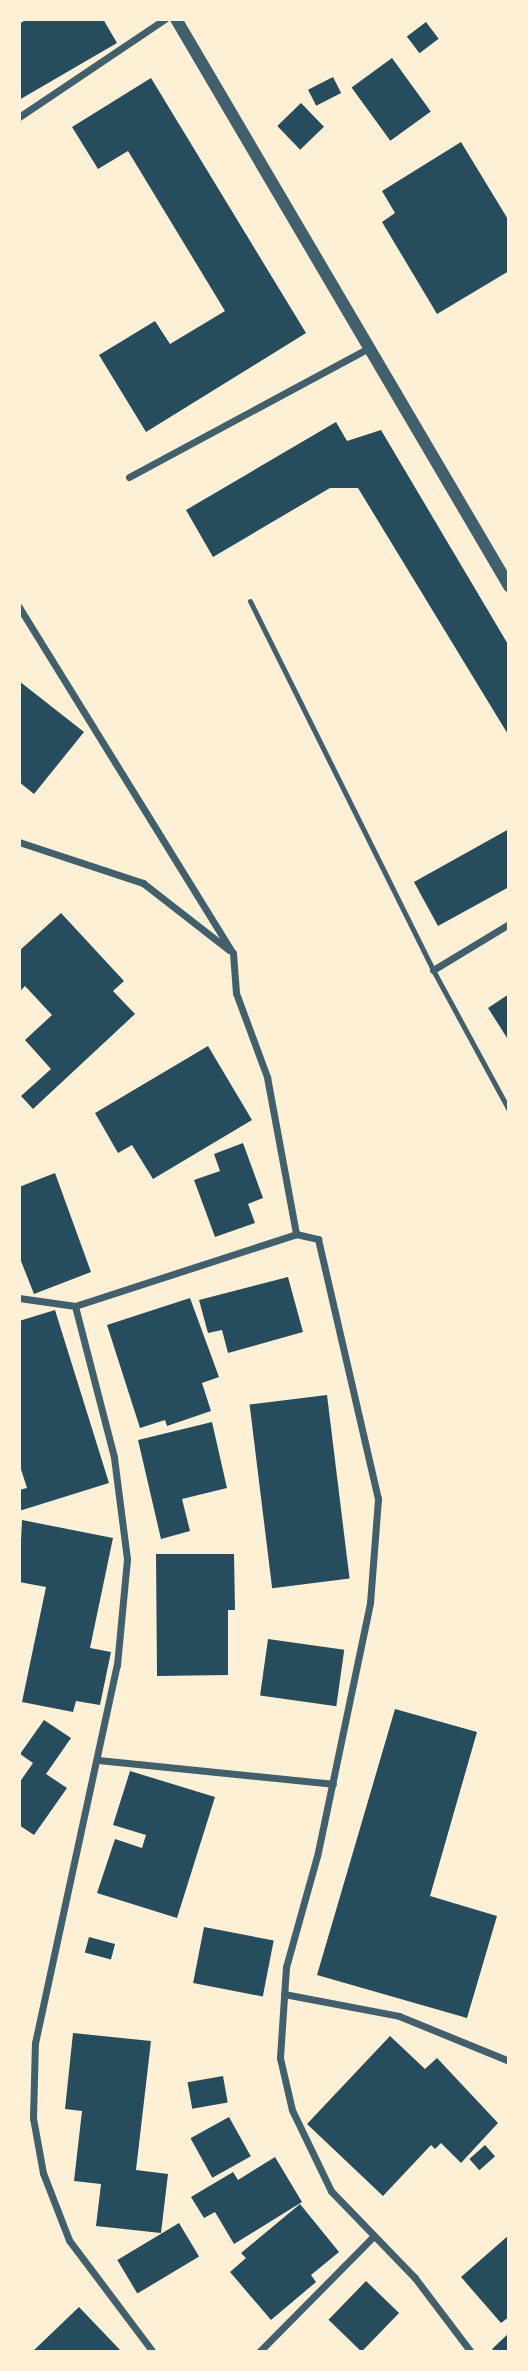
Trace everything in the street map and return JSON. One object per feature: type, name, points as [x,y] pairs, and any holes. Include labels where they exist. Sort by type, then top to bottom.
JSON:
[{"type":"street","points":[[19,117],[164,19]]},
{"type":"street","points":[[176,19],[509,586]]},
{"type":"street","points":[[129,477],[369,348]]},
{"type":"street","points":[[19,607],[233,953],[236,993],[267,1077],[296,1234]]},
{"type":"street","points":[[19,842],[143,883],[233,953]]},
{"type":"street","points":[[433,970],[509,924]]},
{"type":"street","points":[[19,1298],[75,1306],[296,1234],[318,1239],[378,1499],[370,1603],[333,1784],[286,1967],[280,2058],[292,2110],[331,2191],[372,2238],[415,2278],[471,2352]]},
{"type":"street","points":[[75,1306],[114,1457],[127,1559],[117,1665],[35,2043],[33,2118],[43,2173],[69,2240],[153,2352]]},
{"type":"street","points":[[98,1760],[333,1784]]},
{"type":"street","points":[[284,1994],[399,2016],[509,2062]]},
{"type":"street","points":[[259,2352],[372,2238]]},
{"type":"lane","points":[[250,601],[433,970],[509,1110]]},
{"type":"building","points":[[27,19],[103,19],[117,43],[19,100],[19,24]]},
{"type":"building","points":[[426,22],[439,39],[419,53],[407,36]]},
{"type":"building","points":[[392,58],[431,111],[390,141],[352,87]]},
{"type":"building","points":[[333,77],[341,93],[316,106],[308,90]]},
{"type":"building","points":[[151,78],[306,333],[146,432],[99,355],[155,321],[170,344],[225,311],[128,151],[98,169],[72,127]]},
{"type":"building","points":[[301,103],[324,127],[300,150],[277,126]]},
{"type":"building","points":[[461,142],[509,221],[509,271],[437,314],[382,222],[395,213],[382,191]]},
{"type":"building","points":[[336,422],[347,441],[381,430],[509,646],[509,736],[358,488],[330,488],[213,557],[186,510]]},
{"type":"building","points":[[19,681],[84,732],[34,794],[19,782]]},
{"type":"building","points":[[509,829],[509,887],[438,926],[414,882]]},
{"type":"building","points":[[61,913],[124,981],[113,991],[135,1014],[33,1109],[21,1096],[51,1069],[25,1040],[52,1015],[25,986],[19,992],[19,951]]},
{"type":"building","points":[[509,994],[509,1041],[488,1008]]},
{"type":"building","points":[[208,1046],[252,1120],[153,1179],[132,1145],[118,1153],[95,1113]]},
{"type":"building","points":[[243,1143],[263,1198],[248,1204],[255,1223],[215,1237],[194,1180],[220,1171],[214,1154]]},
{"type":"building","points":[[55,1173],[91,1272],[34,1294],[19,1256],[19,1187]]},
{"type":"building","points":[[288,1277],[303,1332],[228,1353],[222,1330],[208,1333],[199,1300]]},
{"type":"building","points":[[190,1298],[219,1377],[202,1383],[211,1411],[167,1426],[165,1420],[140,1428],[107,1325]]},
{"type":"building","points":[[55,1310],[109,1483],[19,1511],[19,1490],[27,1488],[19,1463],[19,1321]]},
{"type":"building","points":[[327,1395],[350,1579],[272,1588],[250,1405]]},
{"type":"building","points":[[212,1422],[227,1488],[182,1499],[190,1531],[161,1539],[138,1440]]},
{"type":"building","points":[[22,1520],[113,1538],[90,1648],[111,1652],[100,1705],[76,1701],[73,1712],[22,1702],[46,1587],[19,1582]]},
{"type":"building","points":[[156,1554],[234,1554],[235,1610],[228,1610],[228,1675],[157,1676]]},
{"type":"building","points":[[268,1639],[344,1650],[336,1706],[260,1695]]},
{"type":"building","points":[[395,1709],[477,1732],[430,1896],[497,1916],[467,2018],[317,1975]]},
{"type":"building","points":[[44,1720],[71,1738],[46,1774],[67,1788],[34,1835],[19,1825],[19,1783],[33,1763],[20,1754]]},
{"type":"building","points":[[130,1771],[215,1797],[177,1918],[97,1893],[115,1839],[142,1848],[146,1835],[113,1825]]},
{"type":"building","points":[[204,1927],[274,1941],[263,1997],[193,1983]]},
{"type":"building","points":[[89,1937],[115,1944],[111,1959],[85,1952]]},
{"type":"building","points":[[73,2033],[151,2041],[136,2170],[168,2174],[161,2233],[96,2226],[101,2184],[74,2181],[82,2111],[65,2109]]},
{"type":"building","points":[[390,2036],[425,2069],[437,2058],[498,2123],[461,2163],[441,2143],[435,2149],[431,2145],[383,2196],[307,2124]]},
{"type":"building","points":[[223,2076],[228,2103],[192,2109],[188,2082]]},
{"type":"building","points":[[229,2117],[251,2156],[212,2178],[191,2138]]},
{"type":"building","points":[[485,2145],[495,2156],[479,2170],[469,2159]]},
{"type":"building","points":[[275,2157],[302,2202],[234,2244],[215,2212],[204,2218],[191,2197],[233,2172],[238,2180]]},
{"type":"building","points":[[300,2204],[339,2252],[311,2275],[316,2282],[271,2320],[230,2272],[246,2258],[241,2253]]},
{"type":"building","points":[[179,2223],[199,2256],[137,2294],[117,2260]]},
{"type":"building","points":[[509,2235],[509,2317],[501,2323],[461,2277]]},
{"type":"building","points":[[366,2281],[399,2313],[362,2352],[328,2320]]},
{"type":"building","points":[[79,2307],[122,2352],[32,2352]]},
{"type":"building","points":[[509,2333],[509,2352],[495,2352],[492,2349]]}]
